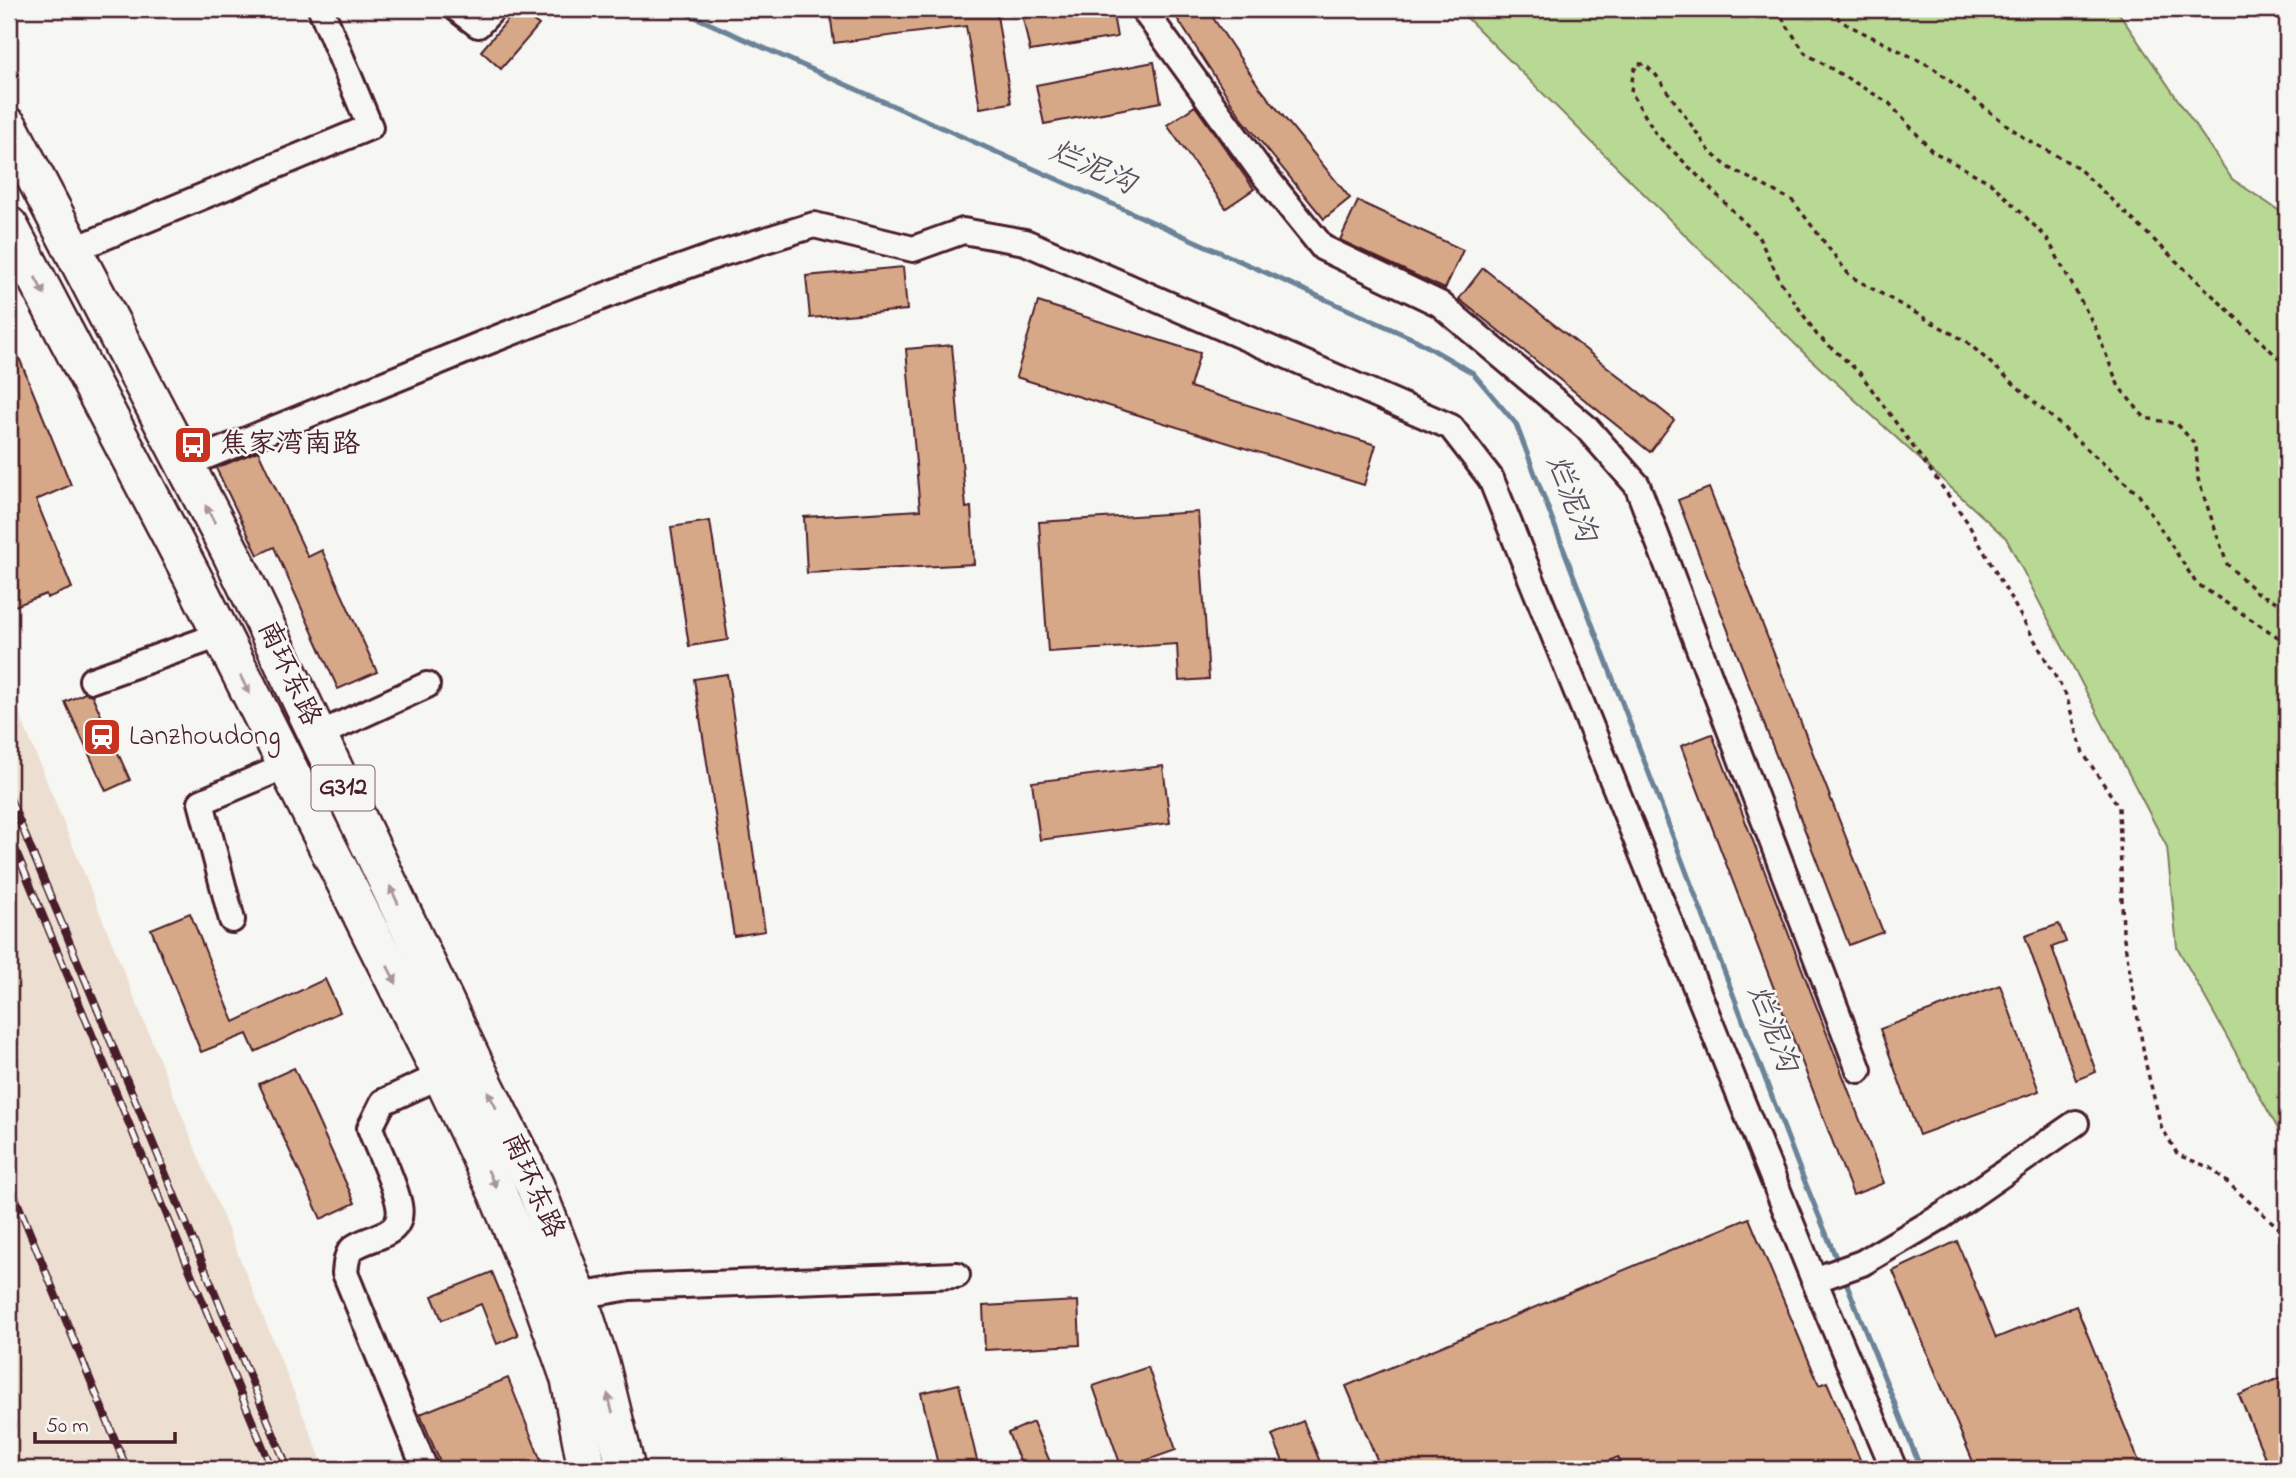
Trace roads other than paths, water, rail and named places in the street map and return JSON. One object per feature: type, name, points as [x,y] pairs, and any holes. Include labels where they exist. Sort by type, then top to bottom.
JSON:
[{"type":"highway","name":"南环东路","points":[[9,127],[232,555],[535,1186],[578,1296],[601,1367],[626,1469]]},
{"type":"highway","name":"南环东路","points":[[9,226],[192,576],[498,1192],[541,1297],[570,1379],[587,1469]]},
{"type":"highway","points":[[192,576],[232,555]]},
{"type":"lane","points":[[73,250],[370,127],[321,9]]},
{"type":"lane","points":[[457,9],[478,25],[493,9]]},
{"type":"lane","points":[[1143,9],[1260,170],[1323,248],[1440,304],[1587,428],[1637,485],[1859,1070]]},
{"type":"lane","points":[[185,465],[630,286],[814,225],[913,249],[963,232],[1025,242],[1451,427],[1491,479],[1814,1280],[1894,1469]]},
{"type":"lane","points":[[92,680],[220,635]]},
{"type":"lane","points":[[317,735],[427,685]]},
{"type":"lane","points":[[232,920],[201,802],[286,766]]},
{"type":"lane","points":[[425,1469],[345,1273],[347,1257],[352,1248],[385,1235],[397,1223],[399,1206],[370,1128],[374,1119],[383,1102],[442,1075]]},
{"type":"lane","points":[[1814,1280],[1862,1262],[1942,1216],[2076,1123]]},
{"type":"lane","points":[[578,1296],[630,1287],[957,1275]]},
{"type":"waterway","name":"烂泥沟","points":[[677,9],[1416,340],[1473,373],[1516,424],[1798,1165],[1839,1265]]},
{"type":"waterway","name":"烂泥沟","points":[[1844,1277],[1921,1469]]},
{"type":"railway","points":[[9,796],[288,1469]]},
{"type":"railway","points":[[9,834],[272,1469]]},
{"type":"railway","points":[[9,1182],[127,1469]]},
{"type":"place","name":"焦家湾南路","points":[[193,445]]},
{"type":"place","name":"Lanzhoudong","points":[[102,737]]}]
